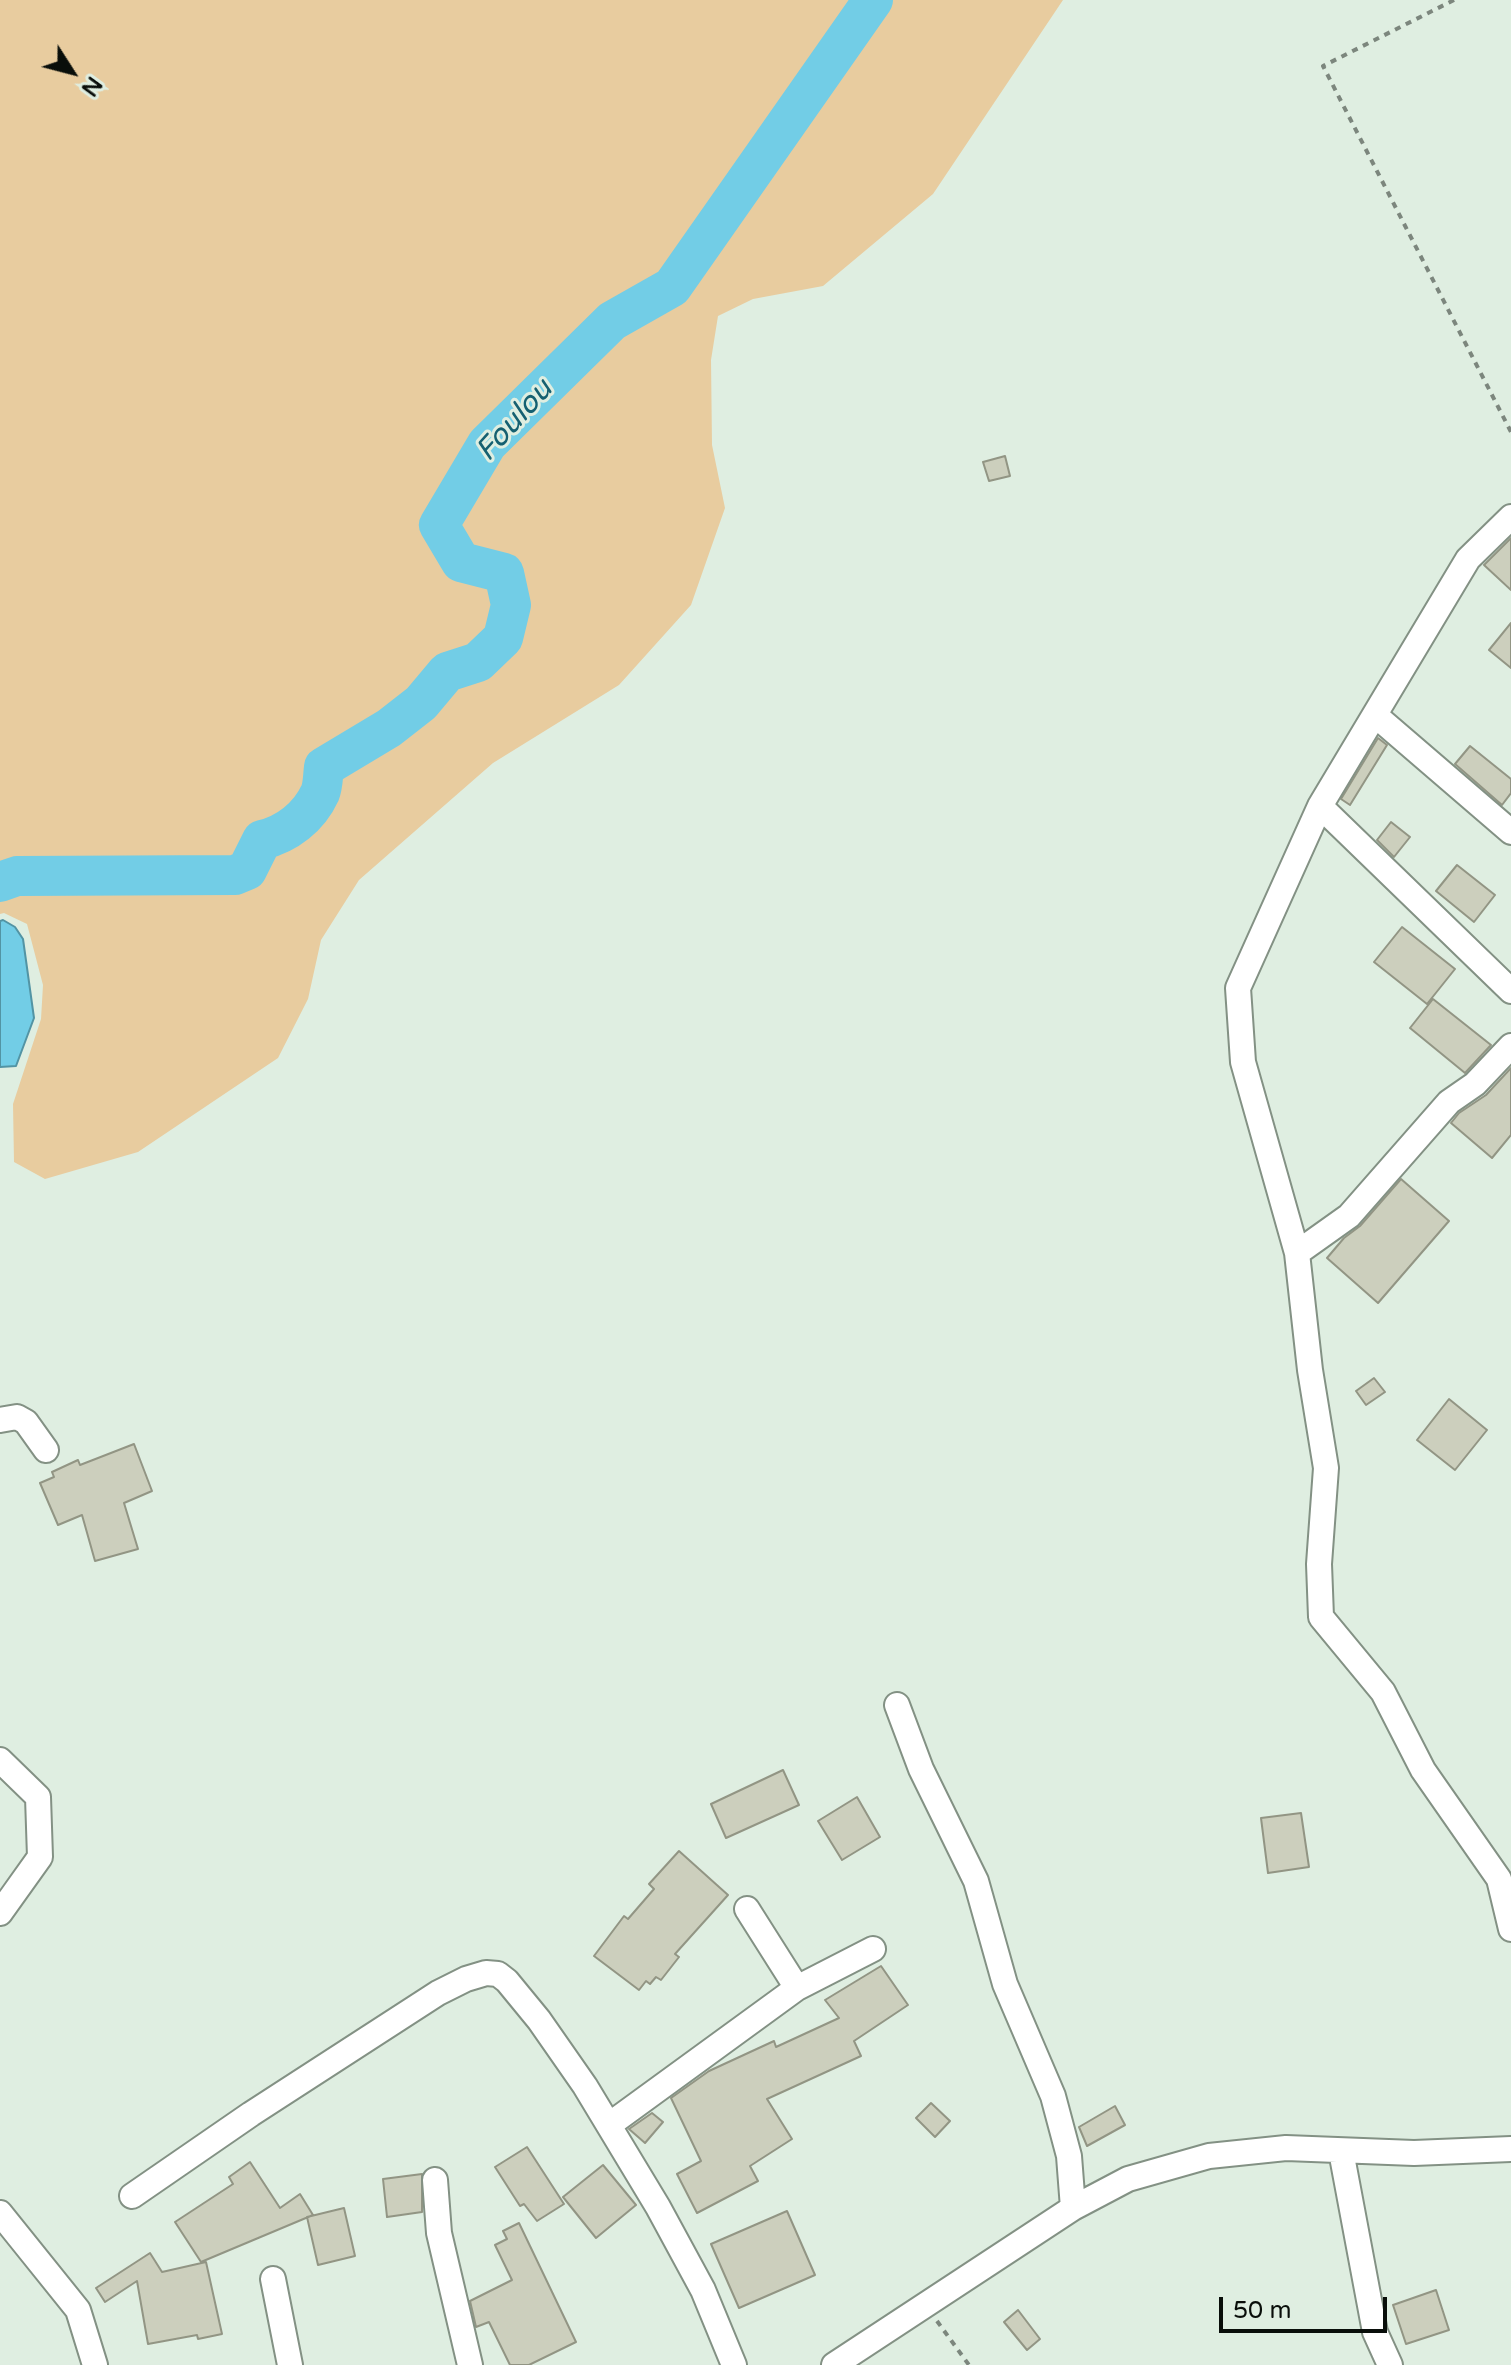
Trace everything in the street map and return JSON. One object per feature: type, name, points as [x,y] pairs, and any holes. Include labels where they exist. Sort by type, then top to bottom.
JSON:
[{"type":"street","points":[[1511,517],[1468,559],[1320,806],[1238,988],[1243,1062],[1297,1253],[1310,1370],[1326,1468],[1319,1564],[1321,1617],[1383,1692],[1423,1770],[1505,1879],[1511,1929]]},
{"type":"street","points":[[1375,715],[1510,828]]},
{"type":"street","points":[[1320,806],[1511,991]]},
{"type":"street","points":[[1297,1253],[1349,1216],[1449,1102],[1475,1084],[1511,1046]]},
{"type":"street","points":[[0,1420],[17,1417],[26,1422],[46,1450]]},
{"type":"street","points":[[897,1705],[921,1769],[976,1881],[1005,1984],[1053,2096],[1069,2156],[1073,2208]]},
{"type":"street","points":[[0,1760],[38,1797],[40,1857],[0,1913]]},
{"type":"street","points":[[747,1909],[797,1988]]},
{"type":"street","points":[[609,2125],[797,1988],[873,1949]]},
{"type":"street","points":[[132,2196],[251,2114],[438,1993],[466,1979],[486,1973],[498,1974],[531,2010],[609,2125],[703,2290],[734,2365]]},
{"type":"street","points":[[834,2365],[1073,2208],[1128,2179],[1209,2156],[1286,2148],[1414,2153],[1511,2149]]},
{"type":"street","points":[[1341,2151],[1375,2332],[1390,2365]]},
{"type":"street","points":[[435,2180],[439,2233],[470,2365]]},
{"type":"street","points":[[0,2213],[78,2310],[95,2365]]},
{"type":"street","points":[[273,2279],[290,2365]]},
{"type":"path","points":[[1454,0],[1323,66],[1511,432]]},
{"type":"path","points":[[926,2305],[969,2365]]},
{"type":"shaded area","points":[[0,0],[1063,0],[933,194],[823,286],[753,299],[718,316],[711,360],[712,445],[725,508],[691,605],[619,685],[493,763],[359,880],[321,940],[308,999],[278,1058],[138,1152],[45,1179],[14,1162],[13,1104],[41,1019],[43,985],[27,924],[0,914]]},
{"type":"water","points":[[0,921],[15,927],[23,939],[34,1018],[16,1066],[0,1067]]},
{"type":"building","points":[[1005,456],[1010,476],[989,481],[983,462]]},
{"type":"building","points":[[1511,538],[1511,590],[1484,565]]},
{"type":"building","points":[[1511,623],[1511,668],[1489,650]]},
{"type":"building","points":[[1378,738],[1387,745],[1350,805],[1341,799]]},
{"type":"building","points":[[1470,746],[1511,779],[1511,793],[1502,805],[1455,764]]},
{"type":"building","points":[[1391,822],[1410,837],[1394,857],[1377,840]]},
{"type":"building","points":[[1457,865],[1495,895],[1474,922],[1436,891]]},
{"type":"building","points":[[1402,927],[1455,969],[1427,1004],[1374,962]]},
{"type":"building","points":[[1433,999],[1491,1045],[1465,1073],[1410,1028]]},
{"type":"building","points":[[1511,1068],[1511,1135],[1492,1158],[1451,1123],[1459,1113],[1486,1095]]},
{"type":"building","points":[[1401,1179],[1449,1221],[1378,1303],[1327,1258]]},
{"type":"building","points":[[1374,1378],[1385,1392],[1366,1405],[1356,1391]]},
{"type":"building","points":[[1449,1399],[1487,1430],[1455,1470],[1417,1440]]},
{"type":"building","points":[[134,1444],[152,1491],[124,1503],[138,1549],[95,1561],[82,1515],[58,1525],[40,1483],[54,1477],[52,1472],[78,1460],[80,1465]]},
{"type":"building","points":[[783,1770],[799,1805],[726,1838],[711,1804]]},
{"type":"building","points":[[857,1797],[880,1837],[842,1860],[818,1821]]},
{"type":"building","points":[[1301,1813],[1309,1867],[1268,1873],[1261,1818]]},
{"type":"building","points":[[679,1851],[728,1895],[675,1954],[679,1957],[661,1980],[656,1977],[650,1984],[646,1981],[639,1990],[594,1956],[624,1916],[628,1919],[654,1889],[649,1884]]},
{"type":"building","points":[[881,1966],[908,2005],[854,2041],[861,2056],[767,2099],[792,2139],[750,2166],[758,2181],[697,2213],[677,2174],[701,2161],[671,2098],[709,2071],[774,2041],[776,2047],[839,2018],[825,2000]]},
{"type":"building","points":[[931,2103],[950,2121],[935,2137],[916,2118]]},
{"type":"building","points":[[1115,2106],[1125,2125],[1087,2146],[1079,2127]]},
{"type":"building","points":[[652,2113],[663,2122],[645,2143],[629,2129]]},
{"type":"building","points":[[527,2147],[564,2204],[537,2221],[524,2204],[520,2206],[495,2167]]},
{"type":"building","points":[[250,2162],[280,2208],[300,2194],[313,2215],[201,2262],[175,2222],[233,2184],[229,2177]]},
{"type":"building","points":[[603,2165],[636,2205],[596,2238],[563,2197]]},
{"type":"building","points":[[422,2174],[422,2212],[387,2217],[383,2179]]},
{"type":"building","points":[[344,2208],[355,2256],[318,2265],[307,2217]]},
{"type":"building","points":[[787,2211],[815,2275],[739,2308],[711,2244]]},
{"type":"building","points":[[519,2223],[576,2342],[529,2365],[510,2365],[489,2322],[476,2327],[470,2301],[512,2280],[495,2245],[507,2239],[503,2231]]},
{"type":"building","points":[[150,2253],[162,2272],[206,2262],[222,2334],[148,2344],[137,2281],[105,2302],[96,2288]]},
{"type":"building","points":[[1436,2290],[1449,2330],[1406,2344],[1393,2305]]},
{"type":"building","points":[[1018,2310],[1040,2339],[1027,2350],[1004,2322]]},
{"type":"waterway","name":"Foulou","points":[[0,882],[17,876],[235,875],[247,870],[262,840],[288,829],[310,810],[321,790],[324,767],[389,728],[421,703],[447,672],[478,662],[503,638],[511,605],[504,573],[461,562],[439,525],[487,444],[612,321],[672,287],[873,0]]}]
